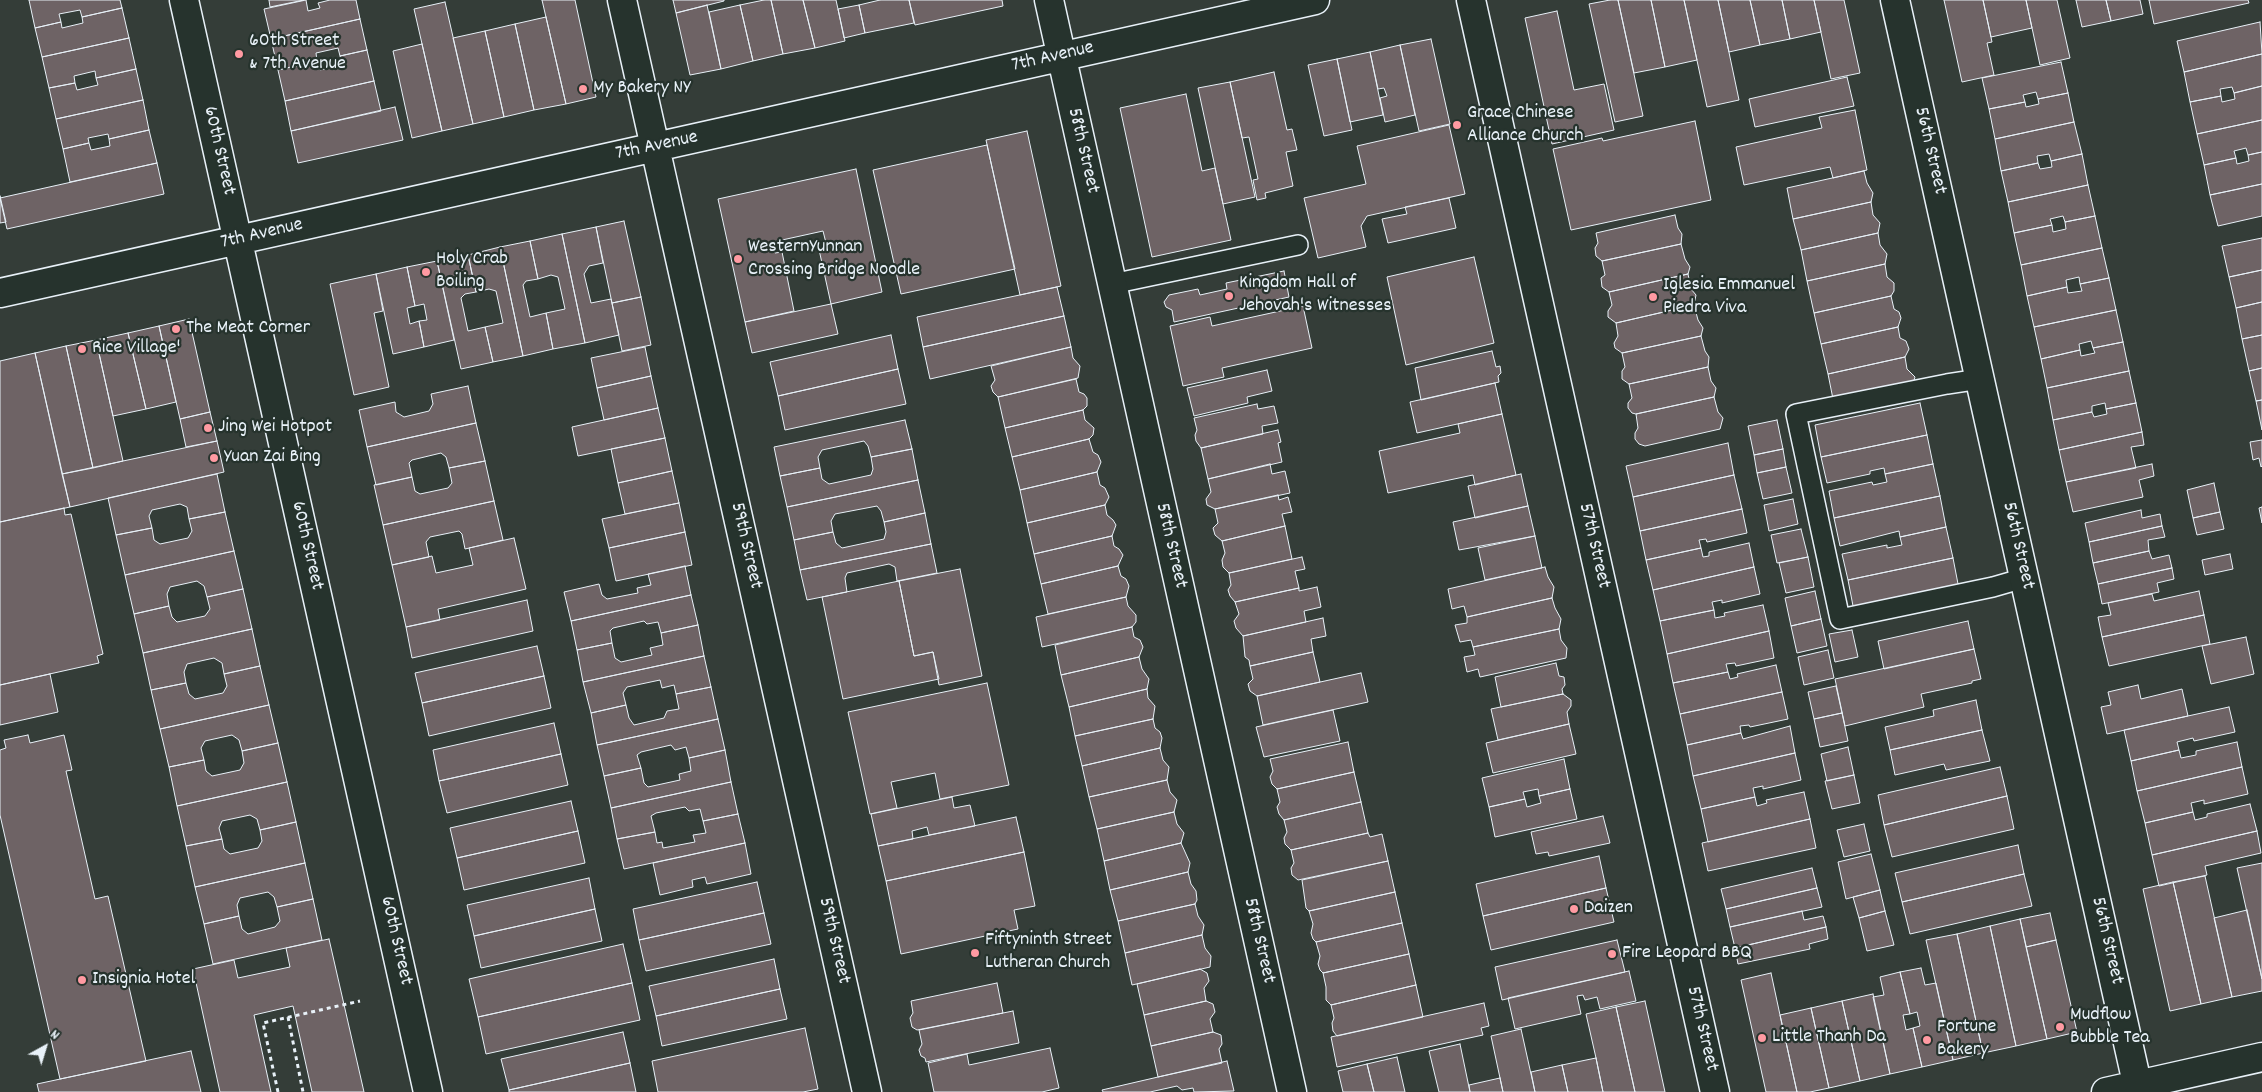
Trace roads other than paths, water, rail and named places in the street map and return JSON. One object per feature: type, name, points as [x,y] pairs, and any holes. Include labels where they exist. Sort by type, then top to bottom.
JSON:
[{"type":"street","name":"60th Street","points":[[184,0],[428,1092]]},
{"type":"street","name":"59th Street","points":[[622,0],[867,1092]]},
{"type":"street","name":"58th Street","points":[[1048,0],[1292,1092]]},
{"type":"street","name":"7th Avenue","points":[[0,294],[1315,0]]},
{"type":"street","name":"57th Street","points":[[1472,0],[1715,1092]]},
{"type":"street","name":"56th Street","points":[[1895,0],[2138,1088]]},
{"type":"street","points":[[2106,1092],[2138,1088],[2262,1057]]},
{"type":"lane","points":[[1112,284],[1298,245]]},
{"type":"lane","points":[[1980,379],[1796,414],[1840,619],[1993,587],[2024,578]]},
{"type":"place","name":"60th Street & 7th Avenue","points":[[239,54]]},
{"type":"place","name":"My Bakery NY","points":[[583,89]]},
{"type":"place","name":"Grace Chinese Alliance Church","points":[[1457,125]]},
{"type":"place","name":"WesternYunnan Crossing Bridge Noodle","points":[[738,259]]},
{"type":"place","name":"Holy Crab Boiling","points":[[426,272]]},
{"type":"place","name":"Kingdom Hall of Jehovah's Witnesses","points":[[1229,296]]},
{"type":"place","name":"Iglesia Emmanuel Piedra Viva","points":[[1653,297]]},
{"type":"place","name":"The Meat Corner","points":[[176,329]]},
{"type":"place","name":"Rice Village'","points":[[82,349]]},
{"type":"place","name":"Jing Wei Hotpot","points":[[208,428]]},
{"type":"place","name":"Yuan Zai Bing","points":[[214,458]]},
{"type":"place","name":"Daizen","points":[[1574,909]]},
{"type":"place","name":"Fiftyninth Street Lutheran Church","points":[[975,953]]},
{"type":"place","name":"Fire Leopard BBQ","points":[[1612,954]]},
{"type":"place","name":"Insignia Hotel","points":[[82,980]]},
{"type":"place","name":"Mudflow Bubble Tea","points":[[2060,1027]]},
{"type":"place","name":"Little Thanh Da","points":[[1762,1038]]},
{"type":"place","name":"Fortune Bakery","points":[[1927,1040]]}]
